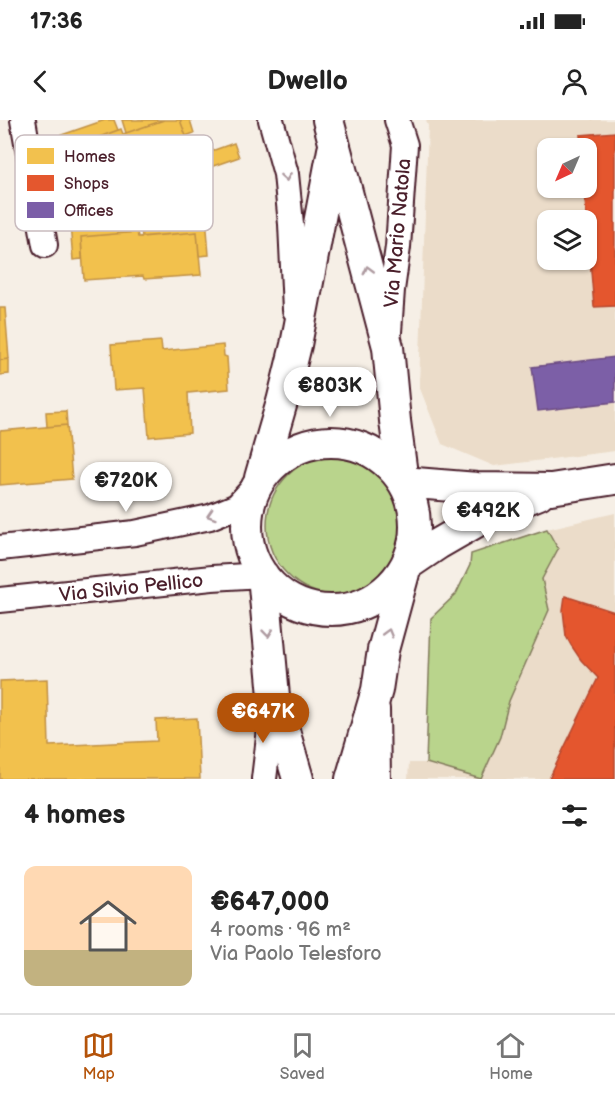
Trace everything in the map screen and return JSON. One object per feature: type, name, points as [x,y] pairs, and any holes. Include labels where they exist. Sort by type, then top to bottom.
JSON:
[{"type":"street","points":[[23,120],[26,135]]},
{"type":"street","name":"Via Mario Natola","points":[[271,120],[286,174],[291,224],[296,345]]},
{"type":"street","name":"Via Mario Natola","points":[[397,120],[405,145],[388,347],[403,482]]},
{"type":"street","name":"Via Mario Natola","points":[[258,483],[296,345],[331,131]]},
{"type":"street","name":"Via Mario Natola","points":[[331,131],[388,347]]},
{"type":"street","points":[[43,231],[45,245]]},
{"type":"street","points":[[0,548],[135,533],[210,517],[237,506],[271,467],[286,455],[303,446],[322,442],[340,442],[358,446],[373,453],[386,462],[403,482],[414,508],[415,540],[383,650],[377,690],[351,779]]},
{"type":"street","points":[[403,482],[477,488],[551,489],[615,479]]},
{"type":"street","points":[[258,483],[247,517],[247,533],[250,549],[262,575],[274,696],[298,779]]},
{"type":"street","points":[[262,575],[280,593],[301,605],[325,611],[358,607],[384,593],[407,565],[438,544],[490,514],[551,489]]},
{"type":"street","name":"Via Silvio Pellico","points":[[0,600],[262,575]]},
{"type":"street","points":[[377,690],[378,779]]},
{"type":"street","points":[[264,779],[274,696]]},
{"type":"shaded area","points":[[426,120],[615,120],[615,451],[494,466],[442,444],[419,386],[428,126]]},
{"type":"shaded area","points":[[615,513],[615,779],[408,779],[409,763],[426,763],[481,778],[500,737],[509,701],[549,610],[542,579],[558,549],[547,529]]},
{"type":"green space","points":[[337,455],[364,460],[386,476],[402,498],[407,525],[402,552],[386,574],[364,590],[337,595],[310,590],[288,574],[272,552],[267,525],[272,498],[288,476],[310,460]]},
{"type":"green space","points":[[547,529],[558,549],[542,579],[549,610],[509,701],[500,737],[481,779],[426,763],[431,618],[456,594],[470,565],[471,554]]},
{"type":"building: Homes","points":[[105,120],[114,120],[118,130],[105,135],[62,135]]},
{"type":"building: Homes","points":[[122,120],[164,120],[126,133]]},
{"type":"building: Homes","points":[[164,120],[180,120],[186,135],[105,135],[121,129],[123,134]]},
{"type":"building: Homes","points":[[180,120],[190,120],[194,133],[186,135]]},
{"type":"building: Homes","points":[[234,143],[239,157],[213,166],[213,150]]},
{"type":"building: Homes","points":[[71,231],[137,231],[81,237],[82,259],[73,260]]},
{"type":"building: Homes","points":[[141,231],[207,231],[209,255],[199,256],[197,232],[142,237]]},
{"type":"building: Homes","points":[[137,232],[138,237],[197,232],[201,275],[84,280],[81,237]]},
{"type":"building: Homes","points":[[0,308],[5,308],[9,359],[0,360]]},
{"type":"building: Homes","points":[[161,341],[162,351],[223,345],[224,356],[227,357],[229,389],[188,393],[190,433],[149,437],[145,388],[114,390],[111,345]]},
{"type":"building: Homes","points":[[9,359],[9,374],[0,375],[0,360]]},
{"type":"building: Homes","points":[[66,411],[67,425],[47,427],[46,412]]},
{"type":"building: Homes","points":[[67,425],[72,479],[0,485],[0,431]]},
{"type":"building: Homes","points":[[47,679],[49,746],[157,741],[156,720],[197,718],[200,779],[0,779],[0,681]]},
{"type":"building: Shops","points":[[615,132],[615,306],[594,307],[591,270],[597,270],[597,210],[586,210],[585,198],[597,198],[597,138],[580,138],[580,135]]},
{"type":"building: Shops","points":[[565,596],[615,612],[615,779],[549,779],[598,678],[581,660],[566,636],[563,610]]},
{"type":"building: Offices","points":[[615,357],[615,402],[538,411],[532,367]]}]
